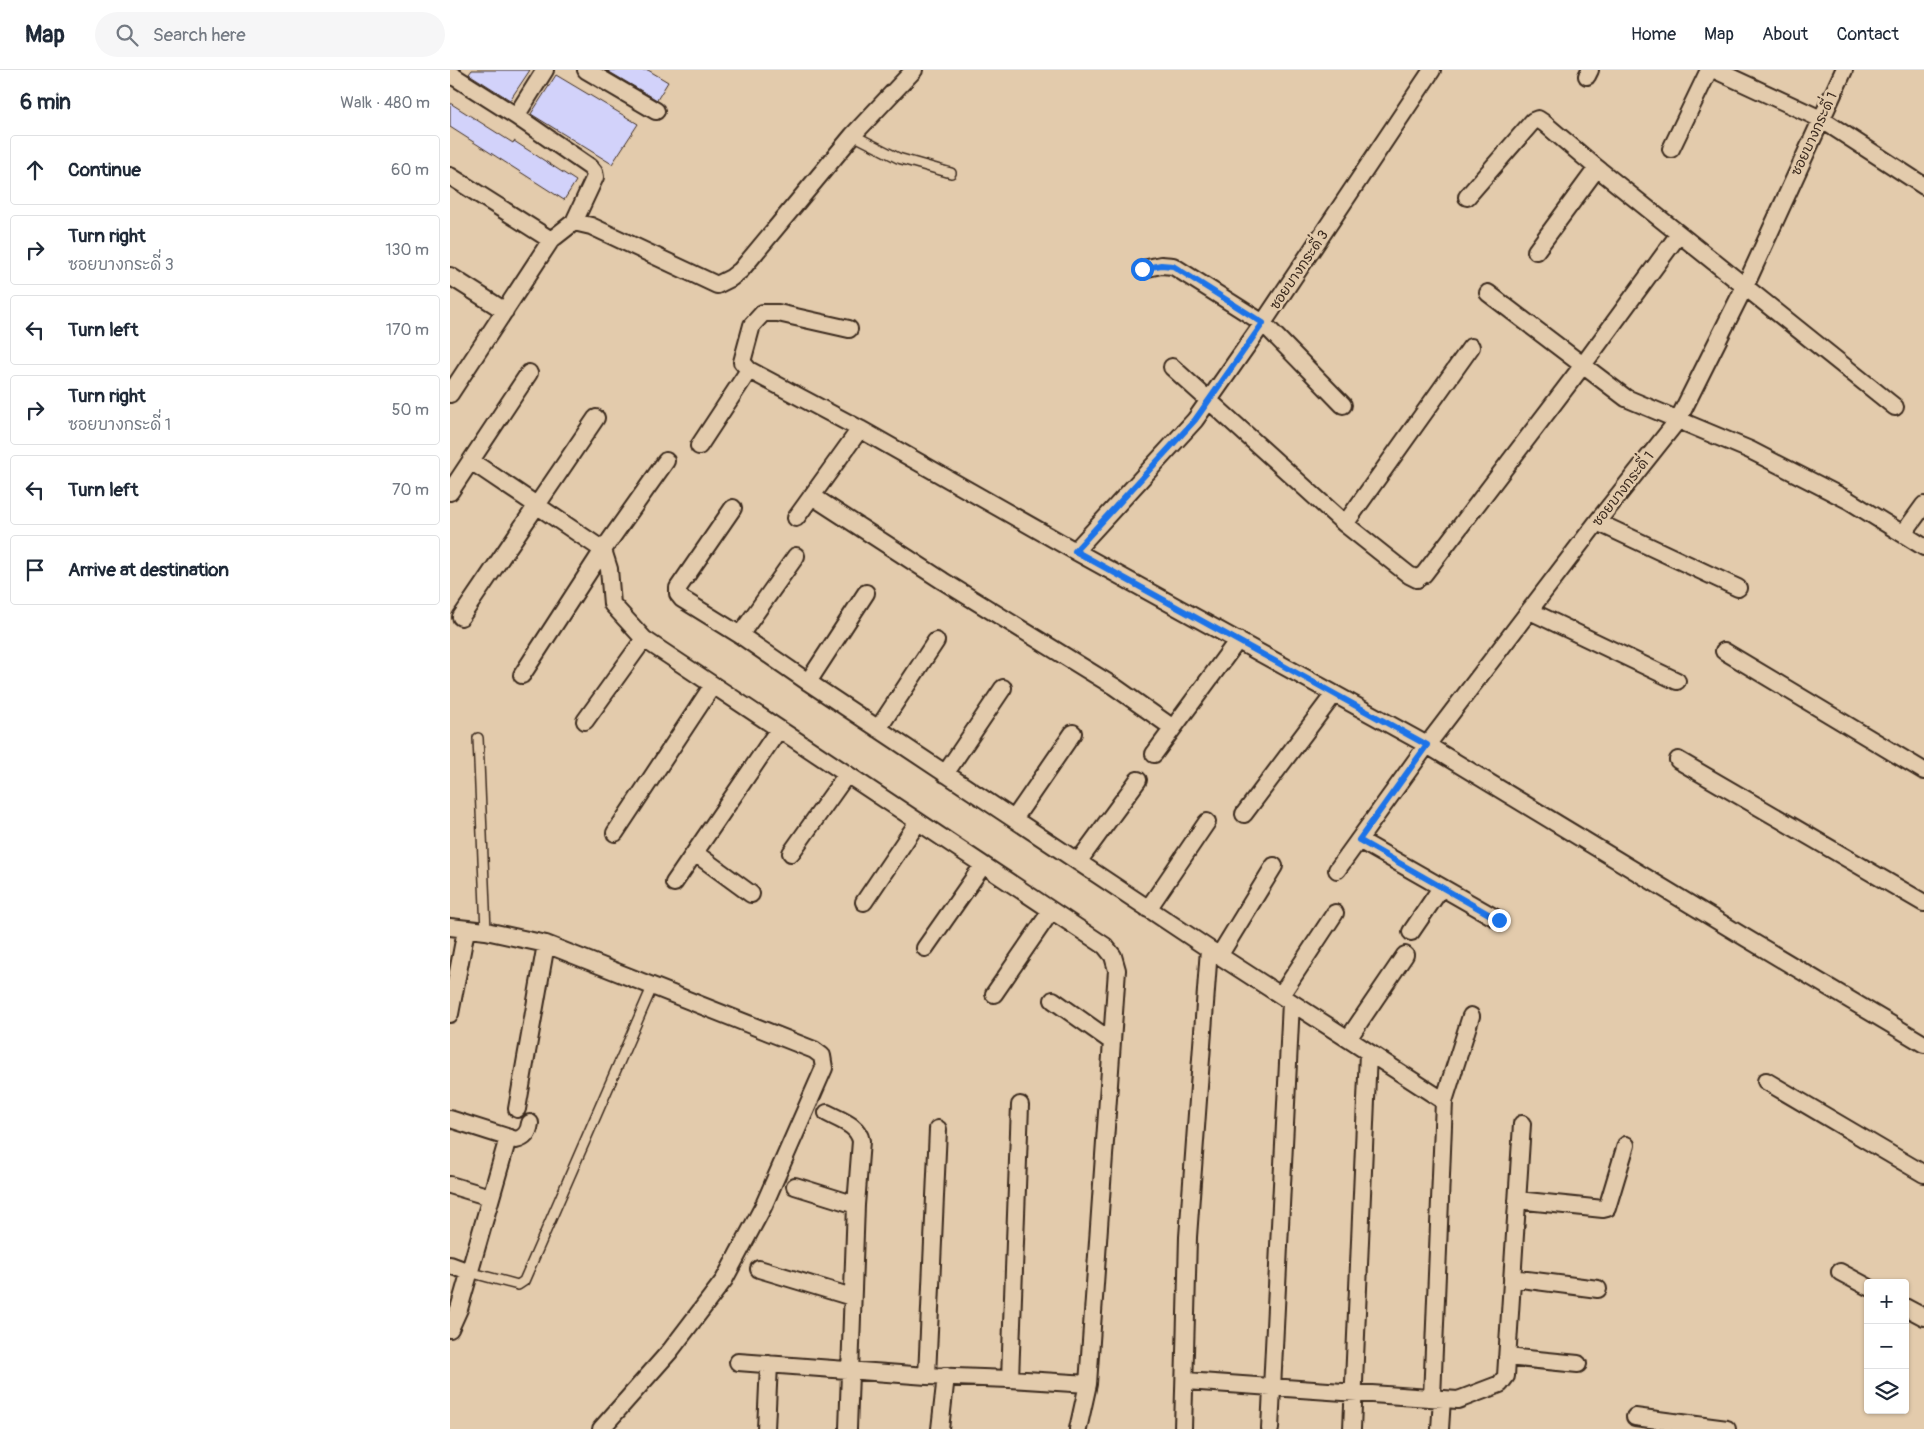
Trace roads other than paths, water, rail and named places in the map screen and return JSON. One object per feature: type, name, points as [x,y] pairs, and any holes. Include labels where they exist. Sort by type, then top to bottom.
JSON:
[{"type":"street","points":[[516,116],[545,70]]},
{"type":"street","points":[[586,70],[656,111]]},
{"type":"street","points":[[574,222],[591,226],[718,285],[741,270],[853,135],[914,70]]},
{"type":"street","name":"ซอยบางกระดี่ 3","points":[[1075,551],[1195,420],[1263,323],[1432,70]]},
{"type":"street","points":[[1671,149],[1709,70]]},
{"type":"street","points":[[1715,70],[1821,119],[1924,186]]},
{"type":"street","name":"ซอยบางกระดี่ 1","points":[[1337,870],[1427,745],[1597,522],[1678,420],[1745,286],[1844,70]]},
{"type":"street","points":[[450,72],[516,116],[594,172],[595,177],[574,222],[551,240],[450,394]]},
{"type":"street","points":[[1468,197],[1533,121],[1538,119],[1895,407]]},
{"type":"street","points":[[1536,251],[1597,168]]},
{"type":"street","points":[[450,176],[551,240]]},
{"type":"street","points":[[1172,367],[1345,524],[1409,575],[1417,579],[1424,574],[1583,365],[1679,234]]},
{"type":"street","points":[[1142,269],[1161,265],[1173,266],[1263,323],[1343,405]]},
{"type":"street","points":[[450,276],[505,311]]},
{"type":"street","points":[[1488,293],[1626,398],[1750,450],[1848,500],[1924,547]]},
{"type":"street","points":[[849,329],[778,312],[763,313],[752,325],[742,362],[749,370],[860,429],[1075,551],[1427,745],[1924,1044]]},
{"type":"street","points":[[1345,524],[1471,347]]},
{"type":"street","points":[[698,446],[749,370]]},
{"type":"street","points":[[450,492],[529,372]]},
{"type":"street","points":[[462,617],[596,418]]},
{"type":"street","points":[[796,518],[860,429]]},
{"type":"street","points":[[471,461],[603,550],[609,569],[612,604],[644,639],[1104,946],[1113,956],[1117,970],[1088,1384],[1078,1429]]},
{"type":"street","points":[[522,675],[603,550],[666,461]]},
{"type":"street","points":[[812,496],[951,586],[1115,687],[1173,728]]},
{"type":"street","points":[[1903,534],[1924,505]]},
{"type":"street","points":[[733,508],[678,592],[682,599],[740,635],[1214,953],[1444,1101]]},
{"type":"street","points":[[1597,522],[1738,588]]},
{"type":"street","points":[[740,635],[796,556]]},
{"type":"street","points":[[808,682],[866,593]]},
{"type":"street","points":[[1530,610],[1677,681]]},
{"type":"street","points":[[585,721],[644,639]]},
{"type":"street","points":[[1154,754],[1238,640]]},
{"type":"street","points":[[878,729],[936,641]]},
{"type":"street","points":[[1724,651],[1924,771]]},
{"type":"street","points":[[615,833],[713,685]]},
{"type":"street","points":[[945,774],[1003,688]]},
{"type":"street","points":[[1244,814],[1334,694]]},
{"type":"street","points":[[674,883],[779,729]]},
{"type":"street","points":[[1014,819],[1073,733]]},
{"type":"street","points":[[1678,760],[1924,903]]},
{"type":"street","points":[[791,854],[847,774]]},
{"type":"street","points":[[1078,862],[1138,780]]},
{"type":"street","points":[[864,902],[918,822]]},
{"type":"street","points":[[1148,909],[1207,822]]},
{"type":"street","points":[[1359,840],[1499,920]]},
{"type":"street","points":[[695,853],[751,894]]},
{"type":"street","points":[[925,948],[982,865]]},
{"type":"street","points":[[1183,1429],[1186,1381],[1188,1237],[1214,953],[1274,866]]},
{"type":"street","points":[[1411,932],[1441,888]]},
{"type":"street","points":[[994,994],[1051,911]]},
{"type":"street","points":[[1270,1429],[1286,999],[1335,913]]},
{"type":"street","points":[[450,1014],[458,928],[546,944],[814,1050],[822,1056],[824,1068],[763,1207],[724,1280],[670,1350],[600,1429]]},
{"type":"street","points":[[517,1109],[546,944]]},
{"type":"street","points":[[1348,1039],[1405,955]]},
{"type":"street","points":[[1053,1000],[1111,1041]]},
{"type":"street","points":[[1440,1429],[1437,1398],[1444,1101],[1471,1016]]},
{"type":"street","points":[[1352,1429],[1368,1053]]},
{"type":"street","points":[[1766,1081],[1924,1174]]},
{"type":"street","points":[[1010,1379],[1020,1105]]},
{"type":"street","points":[[827,1113],[856,1129],[860,1134],[861,1141],[856,1205],[848,1429]]},
{"type":"street","points":[[450,1119],[516,1140],[522,1138],[530,1129],[530,1123]]},
{"type":"street","points":[[1186,1381],[1458,1400],[1500,1384],[1506,1376],[1522,1124]]},
{"type":"street","points":[[927,1376],[938,1128]]},
{"type":"street","points":[[450,1329],[458,1309],[508,1138]]},
{"type":"street","points":[[1517,1200],[1607,1208],[1626,1145]]},
{"type":"street","points":[[450,1185],[490,1198]]},
{"type":"street","points":[[795,1186],[856,1205]]},
{"type":"street","points":[[450,1265],[469,1272]]},
{"type":"street","points":[[759,1269],[852,1297]]},
{"type":"street","points":[[1840,1272],[1864,1285]]},
{"type":"street","points":[[1512,1278],[1598,1289]]},
{"type":"street","points":[[1909,1309],[1924,1317]]},
{"type":"street","points":[[1507,1357],[1578,1364]]},
{"type":"street","points":[[738,1362],[927,1376],[1088,1384]]},
{"type":"street","points":[[766,1429],[769,1364]]},
{"type":"street","points":[[940,1429],[946,1376]]},
{"type":"street","points":[[1635,1417],[1727,1429]]},
{"type":"lane","points":[[853,135],[898,158],[951,173]]},
{"type":"lane","points":[[478,738],[486,932]]},
{"type":"lane","points":[[469,1272],[518,1285],[524,1281],[653,985]]}]
